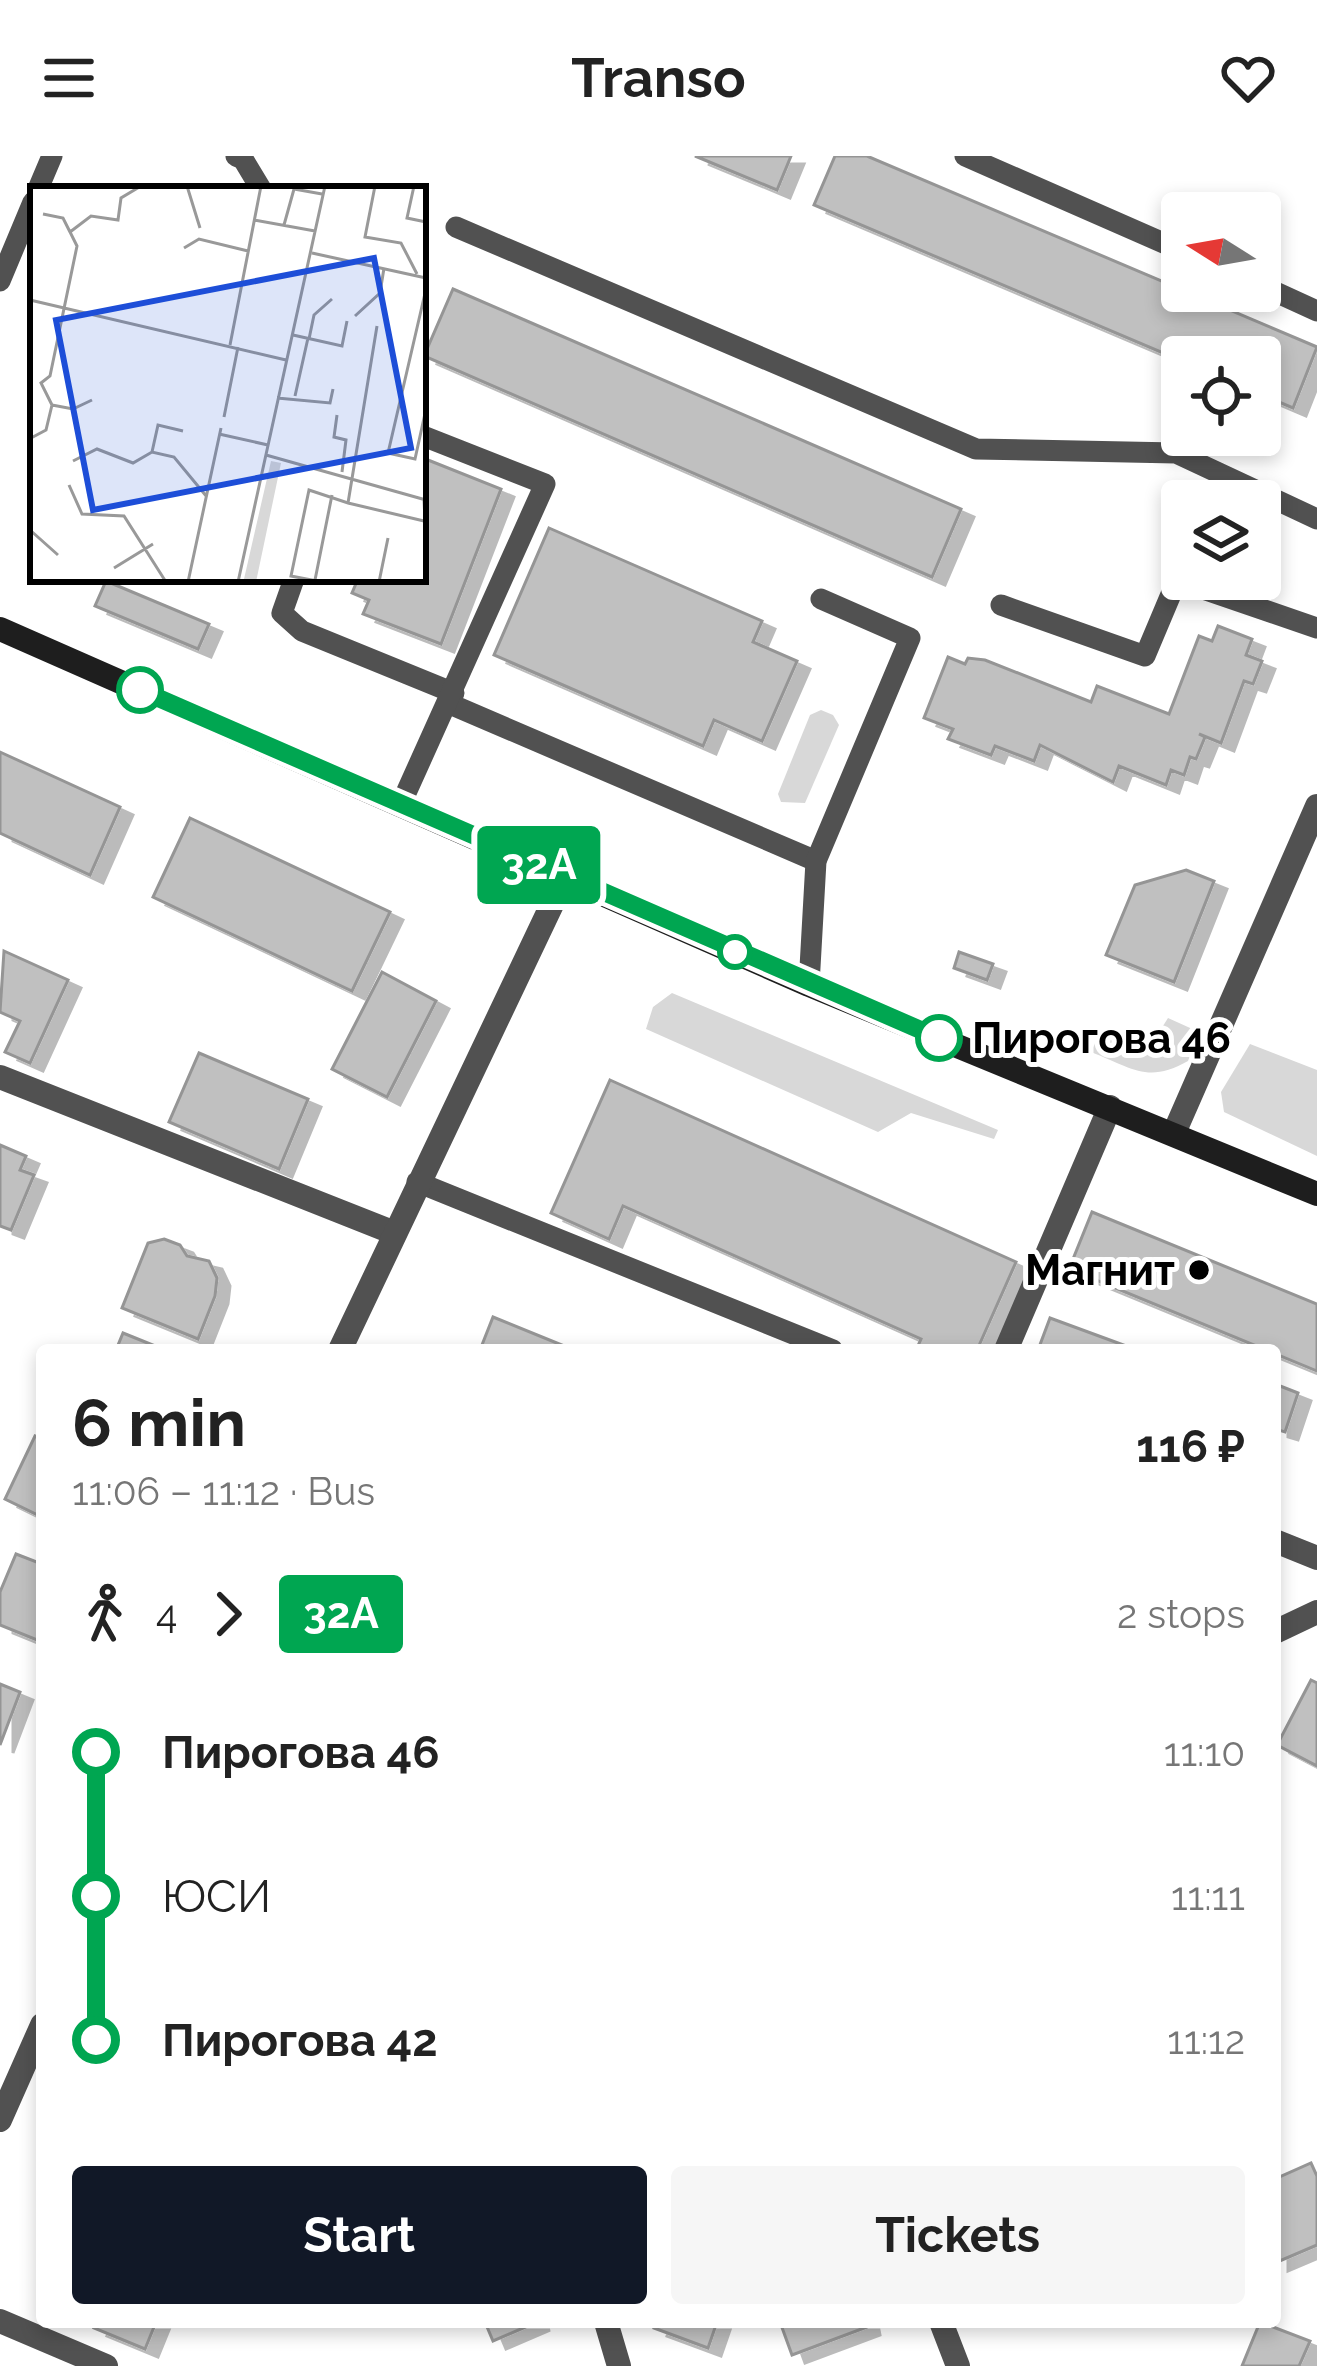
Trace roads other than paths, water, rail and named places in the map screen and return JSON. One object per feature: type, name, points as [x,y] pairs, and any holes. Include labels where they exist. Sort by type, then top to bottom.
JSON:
[{"type":"main road","points":[[0,629],[809,985],[1317,1194]]},
{"type":"street","points":[[1174,1132],[1317,806]]},
{"type":"street","points":[[343,1344],[565,877]]},
{"type":"street","points":[[0,1077],[392,1232]]},
{"type":"street","points":[[1009,1344],[1110,1108]]},
{"type":"street","points":[[1281,1543],[1317,1558]]},
{"type":"street","points":[[1281,1629],[1317,1612]]},
{"type":"street","points":[[0,2120],[36,2039]]},
{"type":"street","points":[[0,2321],[106,2366]]},
{"type":"street","points":[[608,2328],[619,2366]]},
{"type":"street","points":[[943,2328],[958,2366]]},
{"type":"lane","points":[[39,186],[52,156]]},
{"type":"lane","points":[[236,156],[259,186]]},
{"type":"lane","points":[[965,156],[1161,242]]},
{"type":"lane","points":[[0,281],[30,209]]},
{"type":"lane","points":[[456,227],[976,449],[1175,453],[1317,519]]},
{"type":"lane","points":[[1281,295],[1317,310]]},
{"type":"lane","points":[[401,804],[545,484],[426,437]]},
{"type":"lane","points":[[1000,605],[1145,656],[1177,580],[1317,628]]},
{"type":"lane","points":[[293,582],[282,613],[302,631],[816,860]]},
{"type":"lane","points":[[809,985],[816,860],[910,638],[821,599]]},
{"type":"lane","points":[[416,1183],[818,1344]]},
{"type":"place","name":"Пирогова 46","points":[[939,1038]]},
{"type":"place","name":"Магнит","points":[[1199,1270]]}]
